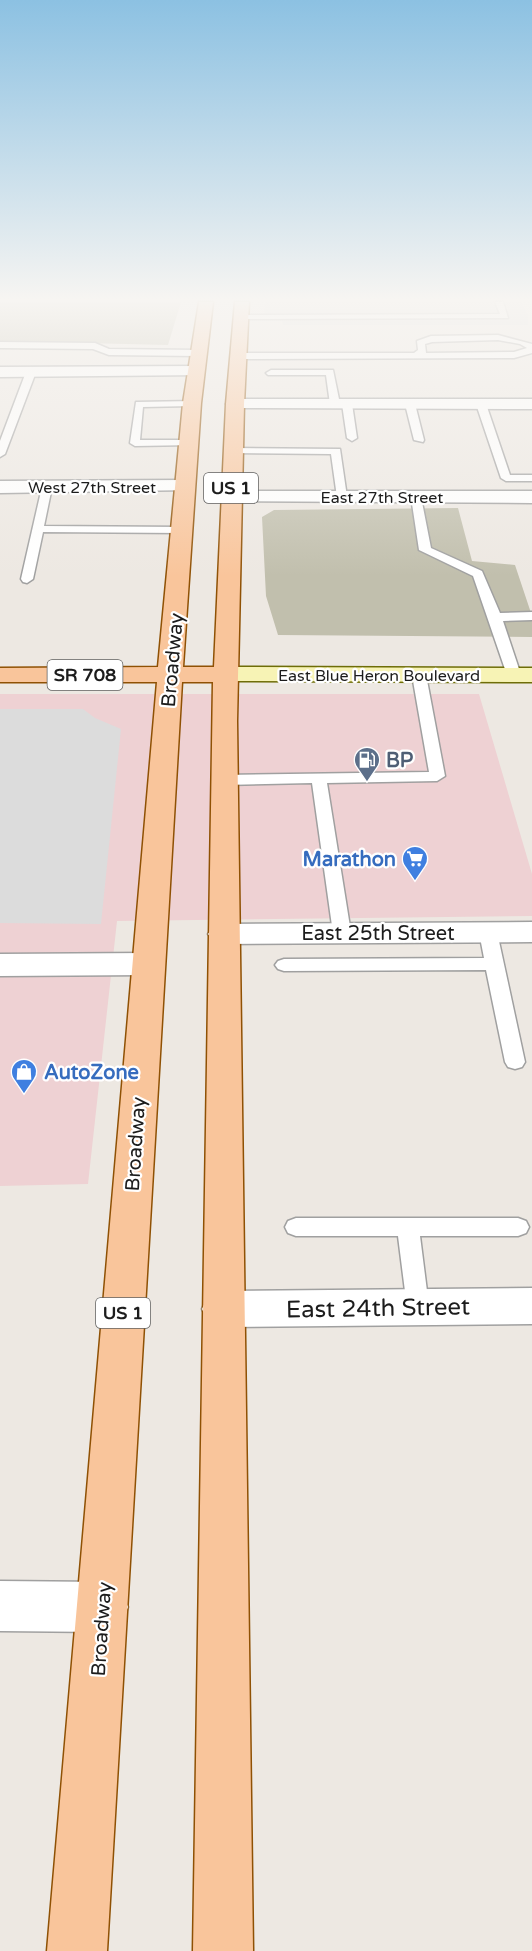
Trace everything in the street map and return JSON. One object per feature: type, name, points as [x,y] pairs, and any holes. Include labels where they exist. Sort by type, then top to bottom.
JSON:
[{"type":"main road","name":"Broadway","points":[[77,1951],[148,964],[184,486],[193,393]]},
{"type":"main road","name":"US 1","points":[[223,1951],[224,721],[233,451],[226,401],[228,393]]},
{"type":"main road","name":"SR 708","points":[[0,675],[227,674]]},
{"type":"main road","name":"East Blue Heron Boulevard","points":[[227,674],[523,675]]},
{"type":"street","points":[[226,401],[341,404],[532,404]]},
{"type":"street","name":"West 27th Street","points":[[0,487],[184,486]]},
{"type":"street","name":"East 27th Street","points":[[231,497],[532,497]]},
{"type":"street","name":"East 25th Street","points":[[224,934],[532,932]]},
{"type":"street","points":[[0,965],[148,964]]},
{"type":"street","name":"East 24th Street","points":[[224,1309],[532,1306]]},
{"type":"street","points":[[0,1606],[103,1607]]},
{"type":"lane","points":[[0,454],[23,393]]},
{"type":"lane","points":[[337,393],[352,438]]},
{"type":"lane","points":[[189,443],[135,443],[140,404],[192,403]]},
{"type":"lane","points":[[410,404],[419,440]]},
{"type":"lane","points":[[481,404],[506,478],[532,478]]},
{"type":"lane","points":[[233,451],[336,451],[342,497]]},
{"type":"lane","points":[[27,579],[46,487]]},
{"type":"lane","points":[[416,497],[425,550],[478,574],[495,617],[523,675]]},
{"type":"lane","points":[[38,529],[182,530]]},
{"type":"lane","points":[[495,617],[532,616]]},
{"type":"lane","points":[[224,780],[437,777],[419,675]]},
{"type":"lane","points":[[320,780],[342,933]]},
{"type":"lane","points":[[488,932],[515,1062]]},
{"type":"lane","points":[[284,965],[494,964]]},
{"type":"lane","points":[[296,1227],[518,1227]]},
{"type":"lane","points":[[408,1227],[418,1307]]},
{"type":"shaded area","points":[[458,508],[472,561],[515,565],[532,616],[532,637],[278,635],[266,596],[262,517],[274,510]]},
{"type":"shaded area","points":[[0,694],[479,694],[532,874],[532,916],[117,921],[88,1184],[0,1186]]},
{"type":"shaded area","points":[[0,709],[83,709],[95,718],[121,729],[101,924],[0,923]]},
{"type":"place","name":"BP","points":[[367,783]]},
{"type":"place","name":"Marathon","points":[[415,882]]},
{"type":"place","name":"AutoZone","points":[[24,1095]]}]
